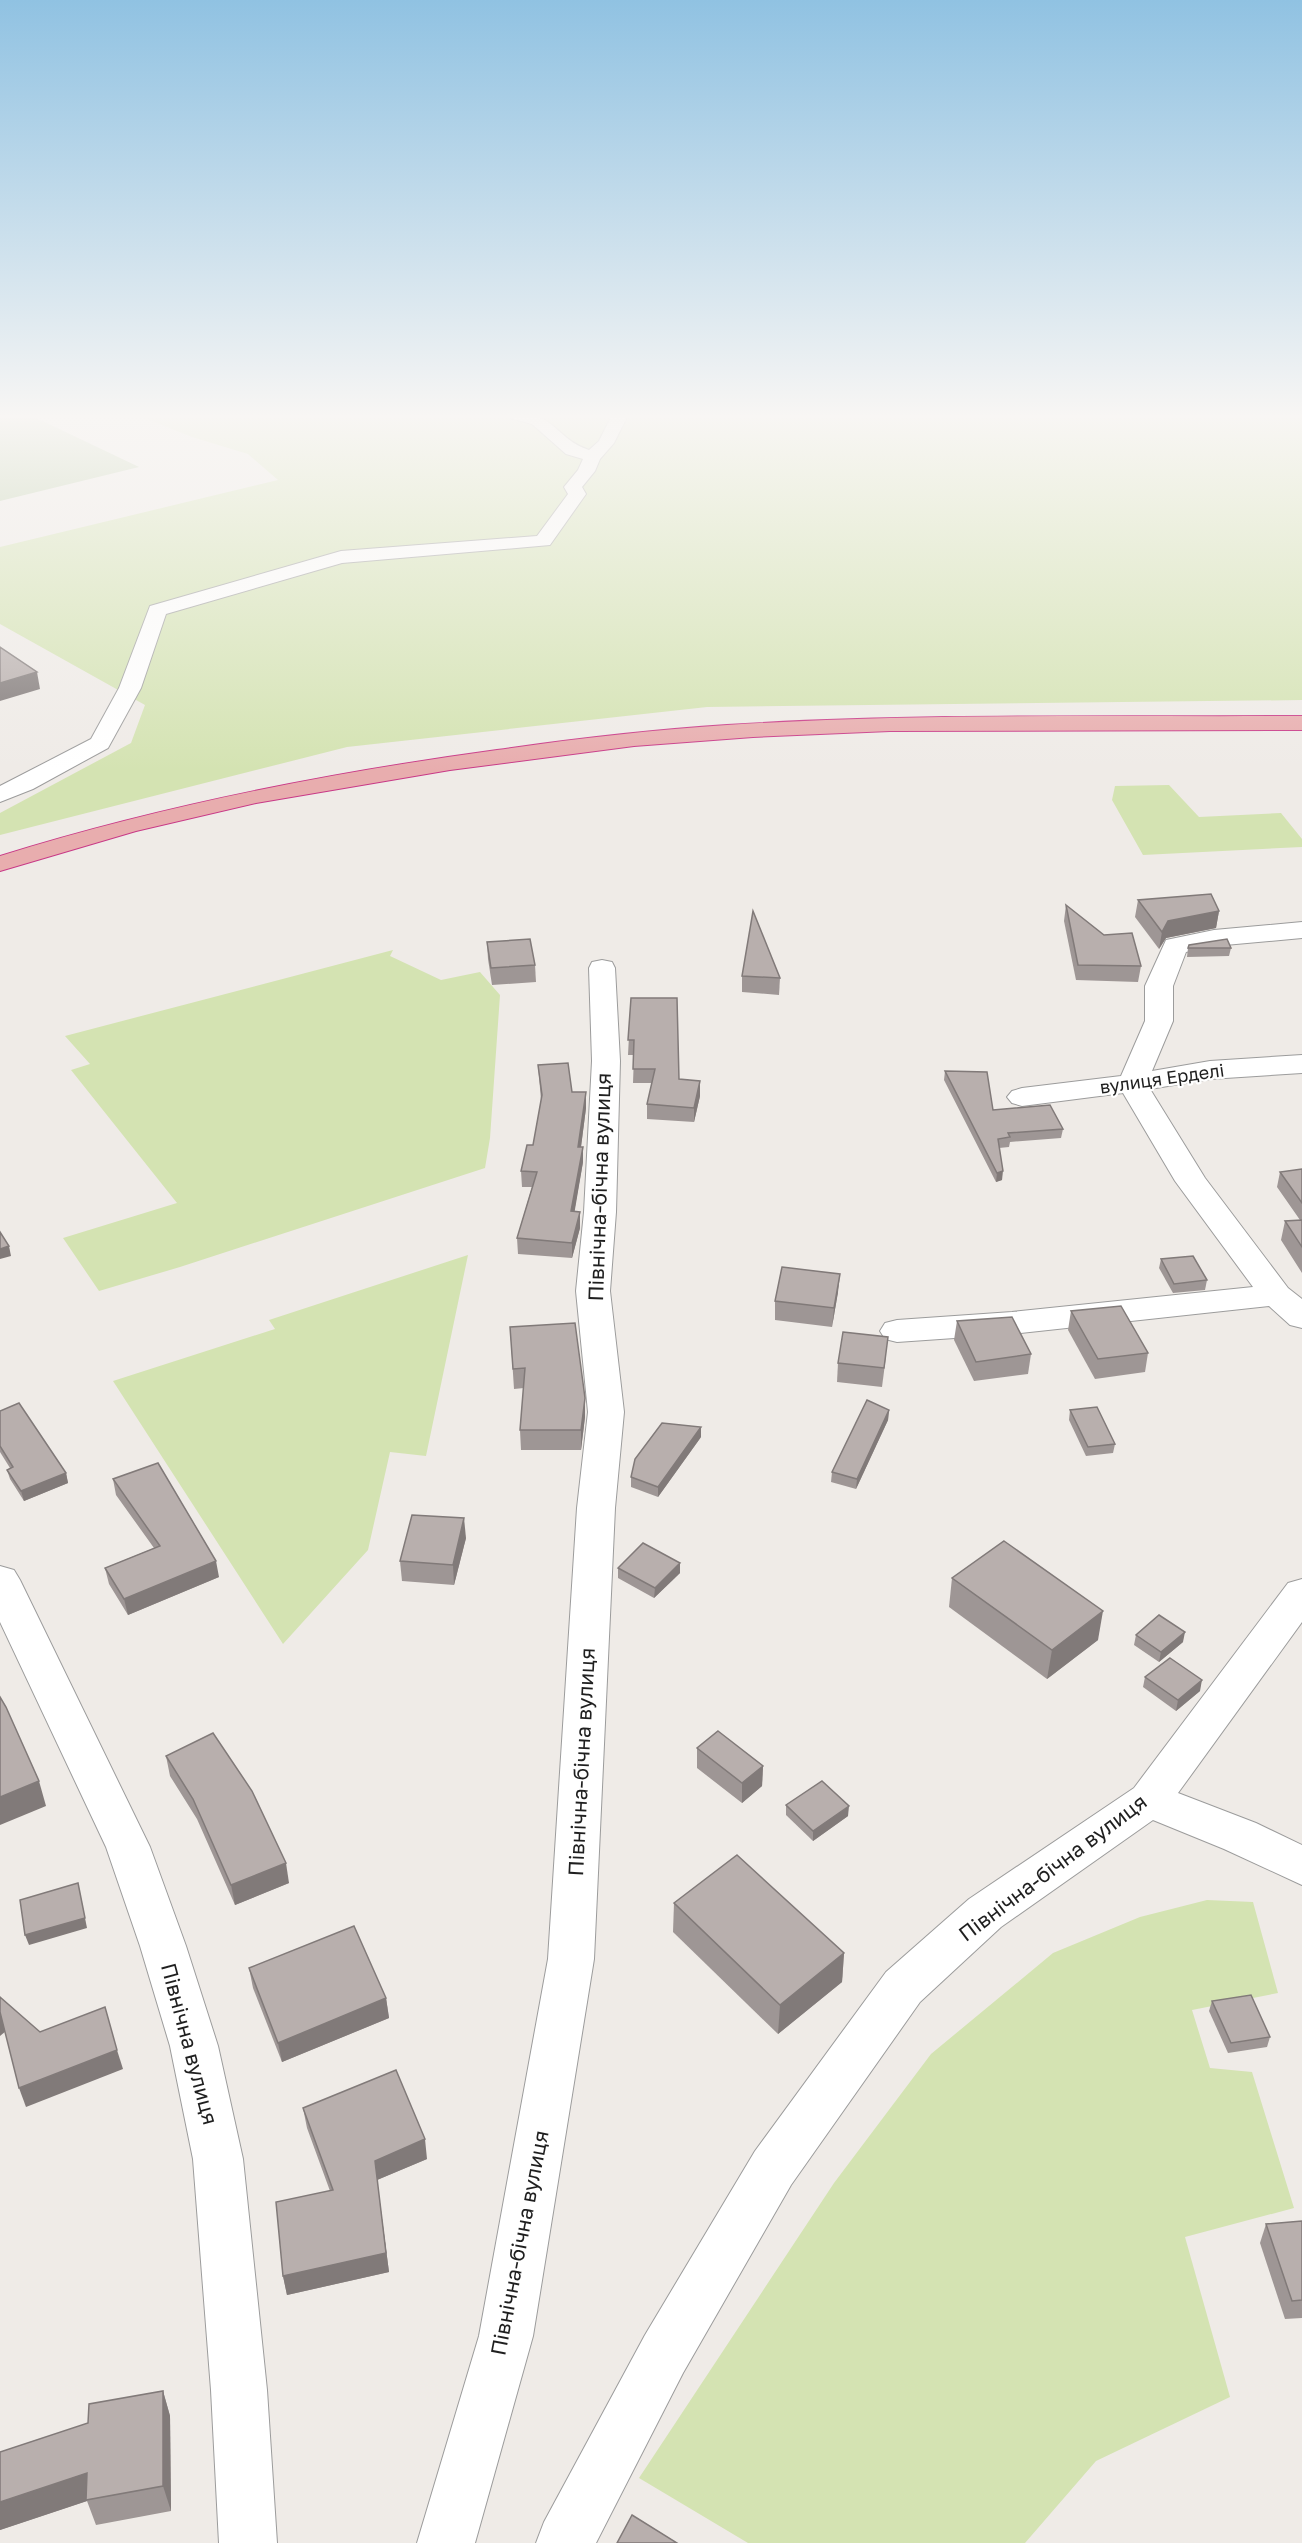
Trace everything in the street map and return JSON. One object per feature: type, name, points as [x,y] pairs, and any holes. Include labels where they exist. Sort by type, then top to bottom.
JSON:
[{"type":"highway","points":[[0,864],[68,841],[226,801],[388,770],[622,741],[750,730],[881,724],[1302,723]]},
{"type":"street","points":[[0,795],[100,743],[130,688],[157,610],[340,557],[543,541],[548,534]]},
{"type":"street","points":[[1302,930],[1214,938],[1175,946],[1158,986],[1159,1021],[1132,1083],[1191,1181],[1276,1296],[1302,1317]]},
{"type":"street","name":"Північна-бічна вулиця","points":[[446,2543],[506,2336],[572,1959],[595,1520],[606,1412],[593,1291],[600,1212],[606,1061],[602,968]]},
{"type":"street","name":"вулиця Ерделі","points":[[1022,1097],[1210,1070],[1302,1064]]},
{"type":"street","points":[[897,1331],[1012,1323],[1276,1296]]},
{"type":"street","name":"Північна вулиця","points":[[0,1580],[128,1846],[163,1946],[194,2046],[218,2158],[239,2390],[248,2543]]},
{"type":"street","name":"Північна-бічна вулиця","points":[[565,2543],[664,2354],[773,2168],[903,1987],[985,1913],[1149,1800],[1302,1593]]},
{"type":"street","points":[[1149,1800],[1240,1836],[1302,1866]]},
{"type":"green space","points":[[55,534],[1302,534],[1302,700],[707,707],[347,747],[0,835],[0,813],[131,743],[145,705],[0,624],[0,547]]},
{"type":"green space","points":[[1169,785],[1199,817],[1281,813],[1302,839],[1302,847],[1143,855],[1112,800],[1115,786]]},
{"type":"green space","points":[[393,950],[390,956],[441,980],[480,972],[500,995],[490,1138],[485,1168],[99,1291],[63,1238],[177,1203],[71,1070],[90,1064],[65,1036]]},
{"type":"green space","points":[[468,1255],[426,1456],[390,1452],[368,1550],[283,1644],[113,1381],[275,1329],[269,1320]]},
{"type":"green space","points":[[1207,1900],[1253,1902],[1278,1993],[1192,2010],[1210,2068],[1252,2072],[1294,2208],[1185,2237],[1230,2397],[1096,2461],[1025,2543],[748,2543],[639,2478],[834,2183],[931,2054],[1053,1953],[1140,1917]]},
{"type":"building","points":[[0,647],[37,672],[0,683]]},
{"type":"building","points":[[1211,894],[1219,911],[1168,921],[1162,932],[1138,900]]},
{"type":"building","points":[[1066,905],[1104,935],[1132,933],[1141,966],[1078,965]]},
{"type":"building","points":[[753,911],[780,978],[742,976]]},
{"type":"building","points":[[530,939],[535,965],[491,968],[487,942]]},
{"type":"building","points":[[1227,939],[1231,948],[1188,948],[1189,945]]},
{"type":"building","points":[[631,998],[677,998],[679,1079],[700,1081],[694,1108],[647,1104],[655,1069],[633,1069],[634,1040],[628,1040]]},
{"type":"building","points":[[568,1063],[572,1092],[586,1092],[578,1147],[583,1147],[571,1211],[580,1212],[572,1243],[517,1238],[537,1172],[521,1171],[527,1145],[533,1145],[542,1095],[538,1065]]},
{"type":"building","points":[[945,1071],[987,1072],[993,1110],[1050,1105],[1063,1129],[1008,1133],[1010,1137],[998,1139],[1003,1171],[997,1173]]},
{"type":"building","points":[[1302,1169],[1302,1203],[1280,1172]]},
{"type":"building","points":[[1302,1220],[1302,1247],[1285,1221]]},
{"type":"building","points":[[0,1232],[9,1246],[0,1249]]},
{"type":"building","points":[[1193,1256],[1207,1280],[1174,1284],[1161,1259]]},
{"type":"building","points":[[782,1267],[840,1274],[834,1308],[775,1301]]},
{"type":"building","points":[[1121,1306],[1148,1353],[1098,1359],[1071,1311]]},
{"type":"building","points":[[1012,1317],[1031,1354],[976,1362],[957,1321]]},
{"type":"building","points":[[575,1323],[585,1398],[581,1430],[520,1430],[525,1368],[513,1369],[510,1327]]},
{"type":"building","points":[[843,1332],[888,1337],[884,1368],[838,1363]]},
{"type":"building","points":[[867,1400],[889,1410],[857,1479],[832,1472]]},
{"type":"building","points":[[19,1403],[66,1473],[21,1491],[7,1470],[13,1467],[0,1446],[0,1411]]},
{"type":"building","points":[[1097,1407],[1115,1444],[1088,1447],[1070,1410]]},
{"type":"building","points":[[662,1423],[701,1427],[658,1487],[631,1477],[635,1459]]},
{"type":"building","points":[[158,1463],[216,1561],[124,1599],[105,1568],[160,1546],[113,1479]]},
{"type":"building","points":[[412,1515],[464,1518],[453,1565],[400,1561]]},
{"type":"building","points":[[1004,1541],[1103,1611],[1052,1650],[952,1578]]},
{"type":"building","points":[[643,1543],[680,1563],[655,1588],[618,1568]]},
{"type":"building","points":[[1159,1615],[1185,1632],[1161,1652],[1136,1635]]},
{"type":"building","points":[[1170,1658],[1202,1680],[1178,1700],[1145,1677]]},
{"type":"building","points":[[0,1697],[39,1781],[0,1797]]},
{"type":"building","points":[[718,1731],[763,1766],[742,1783],[697,1748]]},
{"type":"building","points":[[213,1733],[252,1791],[286,1863],[231,1885],[193,1799],[166,1756]]},
{"type":"building","points":[[822,1781],[849,1806],[813,1831],[786,1805]]},
{"type":"building","points":[[737,1855],[844,1953],[780,2005],[674,1903]]},
{"type":"building","points":[[78,1883],[85,1918],[25,1935],[20,1900]]},
{"type":"building","points":[[354,1926],[386,1998],[278,2043],[249,1968]]},
{"type":"building","points":[[1251,1995],[1270,2037],[1231,2043],[1212,2001]]},
{"type":"building","points":[[0,1997],[40,2032],[105,2007],[117,2050],[19,2088],[0,2012]]},
{"type":"building","points":[[396,2070],[425,2139],[375,2161],[386,2253],[283,2276],[276,2202],[333,2190],[303,2108]]},
{"type":"building","points":[[1302,2221],[1302,2300],[1292,2301],[1266,2224]]},
{"type":"building","points":[[163,2391],[163,2486],[86,2500],[87,2473],[0,2502],[0,2452],[88,2423],[89,2404]]},
{"type":"building","points":[[632,2515],[677,2543],[617,2543]]}]
